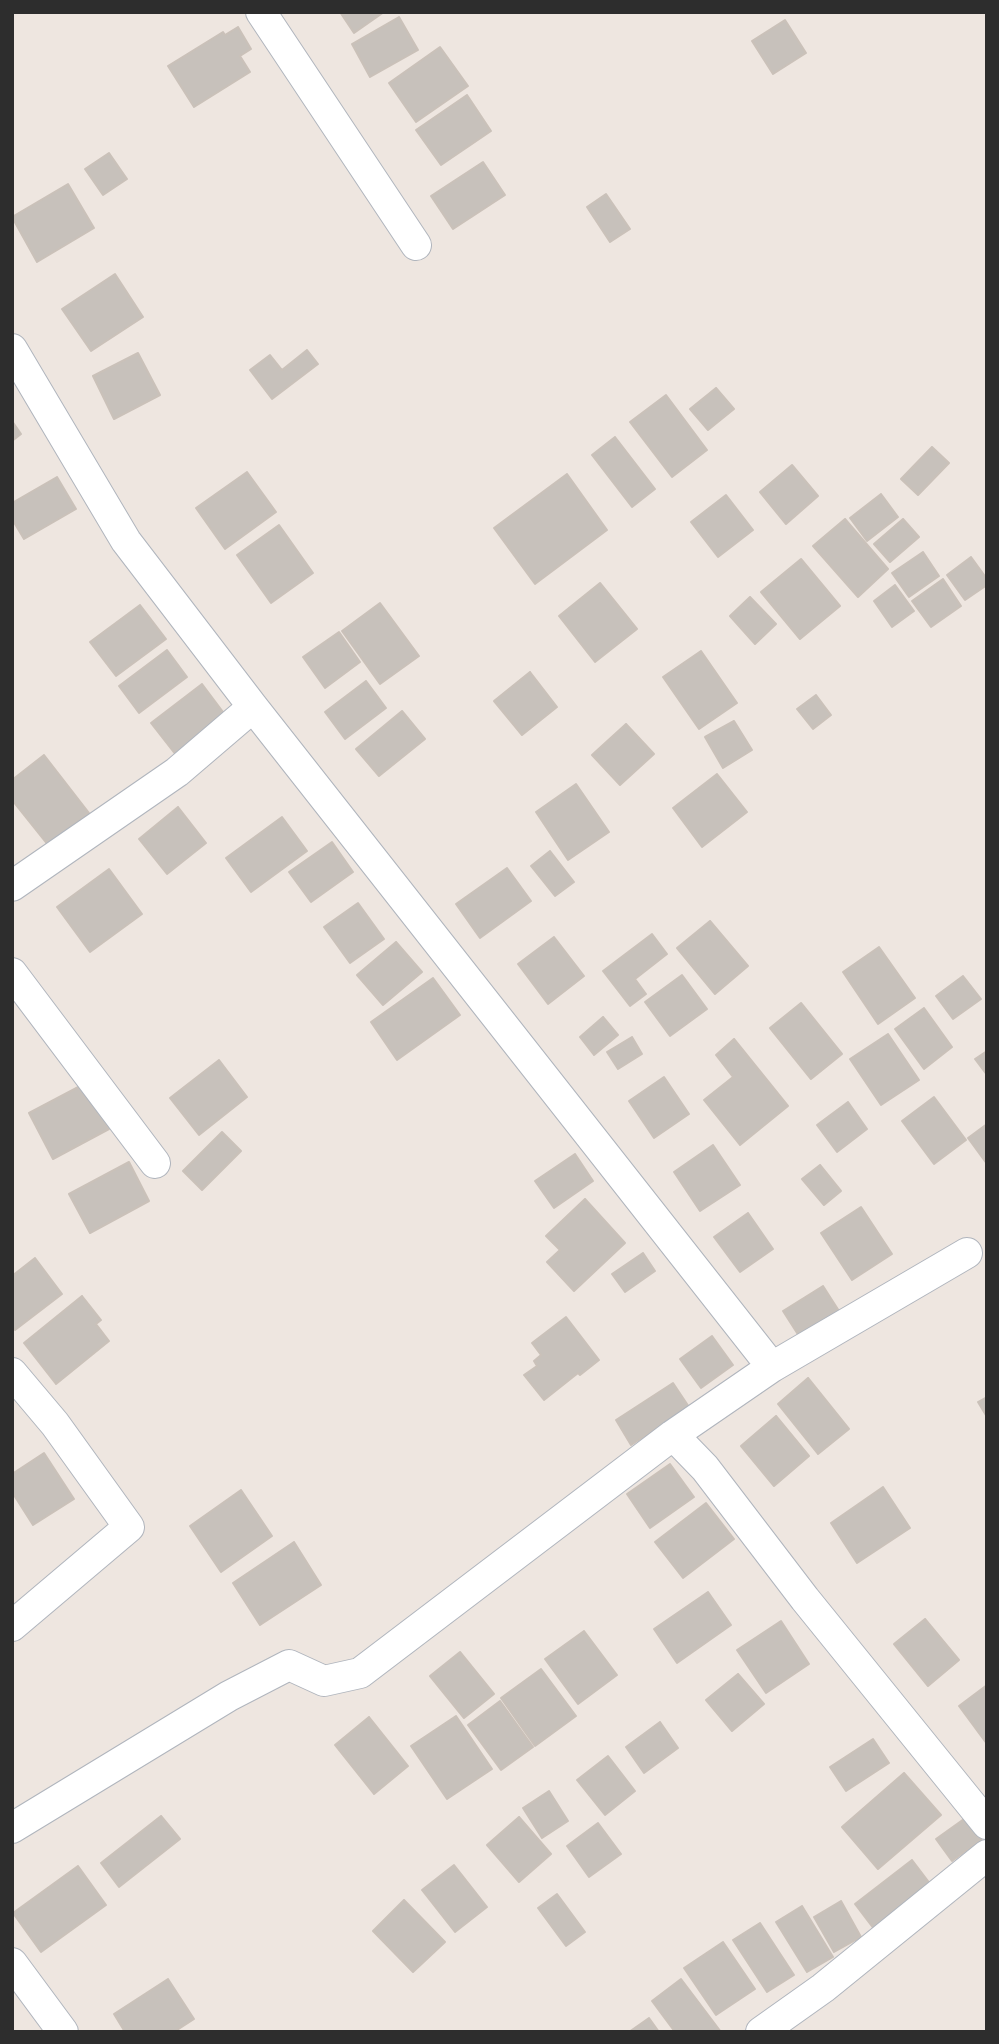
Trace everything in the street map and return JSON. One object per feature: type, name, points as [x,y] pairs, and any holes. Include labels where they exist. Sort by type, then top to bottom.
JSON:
[{"type":"street","points":[[261,12],[416,246]]},
{"type":"street","points":[[12,349],[127,541],[253,707],[772,1367]]},
{"type":"street","points":[[12,886],[177,772],[253,707]]},
{"type":"street","points":[[12,972],[155,1163]]},
{"type":"street","points":[[12,1828],[229,1696],[289,1665],[324,1681],[360,1673],[673,1435],[772,1367],[967,1253]]},
{"type":"street","points":[[12,1373],[55,1424],[129,1527],[12,1626]]},
{"type":"street","points":[[673,1435],[705,1468],[805,1599],[987,1824]]},
{"type":"street","points":[[761,2032],[823,1988],[987,1855]]},
{"type":"street","points":[[12,1962],[63,2032]]},
{"type":"building","points":[[340,12],[384,12],[354,33]]},
{"type":"building","points":[[399,17],[418,50],[370,77],[352,44]]},
{"type":"building","points":[[785,20],[806,53],[773,74],[752,41]]},
{"type":"building","points":[[238,27],[251,49],[240,56],[250,72],[194,107],[168,66],[223,32],[225,35]]},
{"type":"building","points":[[440,47],[468,86],[416,122],[389,83]]},
{"type":"building","points":[[467,95],[491,131],[441,165],[416,130]]},
{"type":"building","points":[[109,153],[127,179],[103,195],[85,169]]},
{"type":"building","points":[[483,162],[505,195],[453,229],[431,196]]},
{"type":"building","points":[[68,184],[94,228],[37,262],[12,217]]},
{"type":"building","points":[[606,194],[630,229],[610,242],[587,207]]},
{"type":"building","points":[[115,274],[143,317],[91,351],[62,309]]},
{"type":"building","points":[[307,350],[318,364],[272,399],[250,370],[270,355],[282,370]]},
{"type":"building","points":[[138,353],[160,395],[114,419],[93,376]]},
{"type":"building","points":[[716,388],[734,409],[708,430],[690,409]]},
{"type":"building","points":[[666,395],[707,450],[672,477],[630,422]]},
{"type":"building","points":[[12,421],[21,434],[12,441]]},
{"type":"building","points":[[615,437],[655,489],[632,507],[592,455]]},
{"type":"building","points":[[932,447],[949,463],[918,495],[901,479]]},
{"type":"building","points":[[792,465],[818,496],[786,524],[760,492]]},
{"type":"building","points":[[247,472],[276,512],[225,549],[196,508]]},
{"type":"building","points":[[567,474],[607,530],[535,584],[494,528]]},
{"type":"building","points":[[57,477],[76,509],[24,539],[12,519],[12,503]]},
{"type":"building","points":[[881,494],[898,517],[867,541],[850,518]]},
{"type":"building","points":[[726,495],[753,530],[718,557],[691,522]]},
{"type":"building","points":[[845,519],[888,569],[858,597],[813,546]]},
{"type":"building","points":[[903,519],[919,537],[890,562],[874,544]]},
{"type":"building","points":[[279,525],[313,573],[271,603],[237,555]]},
{"type":"building","points":[[923,552],[939,576],[909,597],[892,573]]},
{"type":"building","points":[[971,557],[987,579],[987,585],[965,600],[947,575]]},
{"type":"building","points":[[801,559],[840,606],[800,639],[761,592]]},
{"type":"building","points":[[943,579],[961,606],[931,627],[912,601]]},
{"type":"building","points":[[600,583],[637,629],[595,662],[559,616]]},
{"type":"building","points":[[895,585],[914,611],[892,627],[874,601]]},
{"type":"building","points":[[750,597],[776,624],[755,644],[730,616]]},
{"type":"building","points":[[380,603],[419,656],[380,684],[342,631]]},
{"type":"building","points":[[140,605],[166,639],[116,676],[90,642]]},
{"type":"building","points":[[339,632],[360,662],[325,688],[303,657]]},
{"type":"building","points":[[167,650],[187,677],[139,713],[119,686]]},
{"type":"building","points":[[701,651],[737,703],[699,729],[663,677]]},
{"type":"building","points":[[530,672],[557,707],[522,735],[494,701]]},
{"type":"building","points":[[366,681],[386,708],[345,739],[325,712]]},
{"type":"building","points":[[202,684],[226,716],[176,755],[151,723]]},
{"type":"building","points":[[816,695],[831,715],[813,729],[797,709]]},
{"type":"building","points":[[402,711],[425,739],[379,776],[356,749]]},
{"type":"building","points":[[734,721],[752,750],[723,768],[705,737]]},
{"type":"building","points":[[626,724],[654,754],[620,785],[592,755]]},
{"type":"building","points":[[44,755],[89,813],[48,845],[12,800],[12,780]]},
{"type":"building","points":[[717,774],[747,812],[702,847],[673,808]]},
{"type":"building","points":[[576,784],[609,832],[568,860],[536,812]]},
{"type":"building","points":[[178,807],[206,843],[167,874],[139,839]]},
{"type":"building","points":[[282,817],[307,851],[251,892],[226,858]]},
{"type":"building","points":[[332,842],[353,872],[311,902],[289,872]]},
{"type":"building","points":[[550,851],[574,882],[555,896],[531,866]]},
{"type":"building","points":[[507,868],[531,901],[480,938],[456,904]]},
{"type":"building","points":[[109,869],[142,914],[90,952],[57,907]]},
{"type":"building","points":[[358,903],[384,939],[350,963],[324,927]]},
{"type":"building","points":[[710,921],[748,966],[715,994],[677,948]]},
{"type":"building","points":[[652,934],[667,954],[635,979],[646,994],[630,1006],[603,971]]},
{"type":"building","points":[[554,937],[584,976],[548,1004],[518,964]]},
{"type":"building","points":[[396,942],[422,972],[383,1005],[357,975]]},
{"type":"building","points":[[879,947],[915,998],[878,1024],[843,972]]},
{"type":"building","points":[[682,975],[707,1009],[670,1036],[645,1002]]},
{"type":"building","points":[[963,976],[981,999],[953,1019],[936,996]]},
{"type":"building","points":[[433,978],[460,1015],[397,1060],[371,1022]]},
{"type":"building","points":[[801,1003],[842,1054],[811,1079],[770,1028]]},
{"type":"building","points":[[924,1008],[952,1047],[924,1069],[895,1029]]},
{"type":"building","points":[[603,1017],[618,1035],[594,1055],[580,1037]]},
{"type":"building","points":[[888,1034],[919,1080],[881,1105],[850,1059]]},
{"type":"building","points":[[632,1037],[642,1054],[618,1069],[607,1052]]},
{"type":"building","points":[[734,1039],[788,1106],[740,1145],[704,1100],[733,1077],[716,1055]]},
{"type":"building","points":[[987,1051],[987,1075],[975,1059]]},
{"type":"building","points":[[219,1060],[247,1097],[199,1135],[170,1098]]},
{"type":"building","points":[[664,1077],[689,1114],[654,1138],[629,1101]]},
{"type":"building","points":[[84,1084],[109,1129],[53,1159],[29,1113]]},
{"type":"building","points":[[934,1097],[966,1140],[934,1164],[902,1121]]},
{"type":"building","points":[[848,1102],[867,1129],[837,1152],[817,1125]]},
{"type":"building","points":[[987,1124],[987,1164],[968,1138]]},
{"type":"building","points":[[222,1132],[241,1151],[202,1190],[183,1171]]},
{"type":"building","points":[[713,1145],[740,1185],[700,1211],[674,1172]]},
{"type":"building","points":[[575,1154],[593,1181],[554,1208],[535,1181]]},
{"type":"building","points":[[129,1162],[149,1201],[90,1233],[69,1194]]},
{"type":"building","points":[[820,1165],[841,1191],[824,1205],[802,1179]]},
{"type":"building","points":[[585,1199],[625,1243],[574,1291],[547,1262],[560,1250],[546,1236]]},
{"type":"building","points":[[861,1207],[892,1254],[852,1280],[821,1233]]},
{"type":"building","points":[[748,1213],[773,1249],[740,1272],[714,1237]]},
{"type":"building","points":[[643,1253],[655,1271],[625,1292],[612,1274]]},
{"type":"building","points":[[35,1258],[62,1294],[15,1330],[12,1326],[12,1276]]},
{"type":"building","points":[[823,1286],[839,1311],[799,1336],[783,1311]]},
{"type":"building","points":[[82,1296],[101,1320],[96,1324],[109,1341],[56,1384],[24,1343]]},
{"type":"building","points":[[566,1317],[599,1360],[544,1400],[524,1375],[537,1366],[534,1361],[541,1355],[532,1343]]},
{"type":"building","points":[[712,1336],[733,1365],[701,1388],[680,1359]]},
{"type":"building","points":[[808,1378],[849,1429],[818,1454],[778,1404]]},
{"type":"building","points":[[673,1383],[689,1407],[631,1445],[616,1420]]},
{"type":"building","points":[[987,1397],[987,1417],[978,1402]]},
{"type":"building","points":[[776,1416],[809,1456],[774,1486],[741,1446]]},
{"type":"building","points":[[44,1453],[74,1499],[33,1525],[12,1492],[12,1474]]},
{"type":"building","points":[[670,1464],[694,1497],[650,1528],[627,1494]]},
{"type":"building","points":[[883,1487],[910,1528],[857,1563],[831,1523]]},
{"type":"building","points":[[241,1490],[272,1536],[221,1572],[190,1526]]},
{"type":"building","points":[[706,1503],[734,1539],[683,1578],[655,1542]]},
{"type":"building","points":[[294,1542],[321,1585],[260,1625],[233,1583]]},
{"type":"building","points":[[708,1592],[731,1625],[677,1663],[654,1629]]},
{"type":"building","points":[[925,1619],[959,1660],[928,1686],[894,1644]]},
{"type":"building","points":[[781,1621],[809,1664],[766,1693],[737,1650]]},
{"type":"building","points":[[584,1631],[617,1675],[578,1704],[545,1659]]},
{"type":"building","points":[[460,1652],[494,1694],[464,1718],[430,1676]]},
{"type":"building","points":[[541,1669],[576,1716],[535,1746],[501,1698]]},
{"type":"building","points":[[738,1674],[764,1704],[732,1731],[706,1700]]},
{"type":"building","points":[[987,1685],[987,1744],[959,1706]]},
{"type":"building","points":[[500,1701],[533,1747],[501,1770],[468,1725]]},
{"type":"building","points":[[456,1716],[492,1769],[447,1799],[411,1746]]},
{"type":"building","points":[[369,1717],[408,1766],[374,1794],[335,1745]]},
{"type":"building","points":[[660,1722],[678,1748],[644,1773],[626,1747]]},
{"type":"building","points":[[873,1739],[889,1763],[846,1791],[830,1767]]},
{"type":"building","points":[[608,1756],[635,1791],[605,1815],[577,1780]]},
{"type":"building","points":[[904,1773],[941,1815],[878,1869],[842,1827]]},
{"type":"building","points":[[549,1791],[568,1821],[542,1838],[523,1808]]},
{"type":"building","points":[[971,1814],[987,1835],[952,1861],[936,1839]]},
{"type":"building","points":[[161,1816],[180,1839],[119,1887],[101,1863]]},
{"type":"building","points":[[519,1817],[551,1854],[519,1882],[487,1845]]},
{"type":"building","points":[[598,1823],[621,1854],[589,1877],[567,1846]]},
{"type":"building","points":[[912,1860],[931,1885],[874,1929],[855,1904]]},
{"type":"building","points":[[454,1865],[487,1907],[455,1932],[422,1890]]},
{"type":"building","points":[[78,1866],[106,1905],[41,1952],[13,1913]]},
{"type":"building","points":[[557,1894],[585,1932],[566,1946],[538,1908]]},
{"type":"building","points":[[404,1900],[445,1942],[413,1972],[373,1931]]},
{"type":"building","points":[[841,1901],[861,1937],[834,1952],[814,1917]]},
{"type":"building","points":[[802,1906],[833,1957],[807,1972],[776,1922]]},
{"type":"building","points":[[760,1923],[794,1975],[767,1992],[733,1940]]},
{"type":"building","points":[[723,1942],[755,1989],[716,2015],[684,1968]]},
{"type":"building","points":[[168,1979],[194,2019],[174,2032],[125,2032],[114,2014]]},
{"type":"building","points":[[681,1979],[721,2032],[675,2032],[652,2001]]},
{"type":"building","points":[[649,2018],[659,2032],[629,2032]]}]
